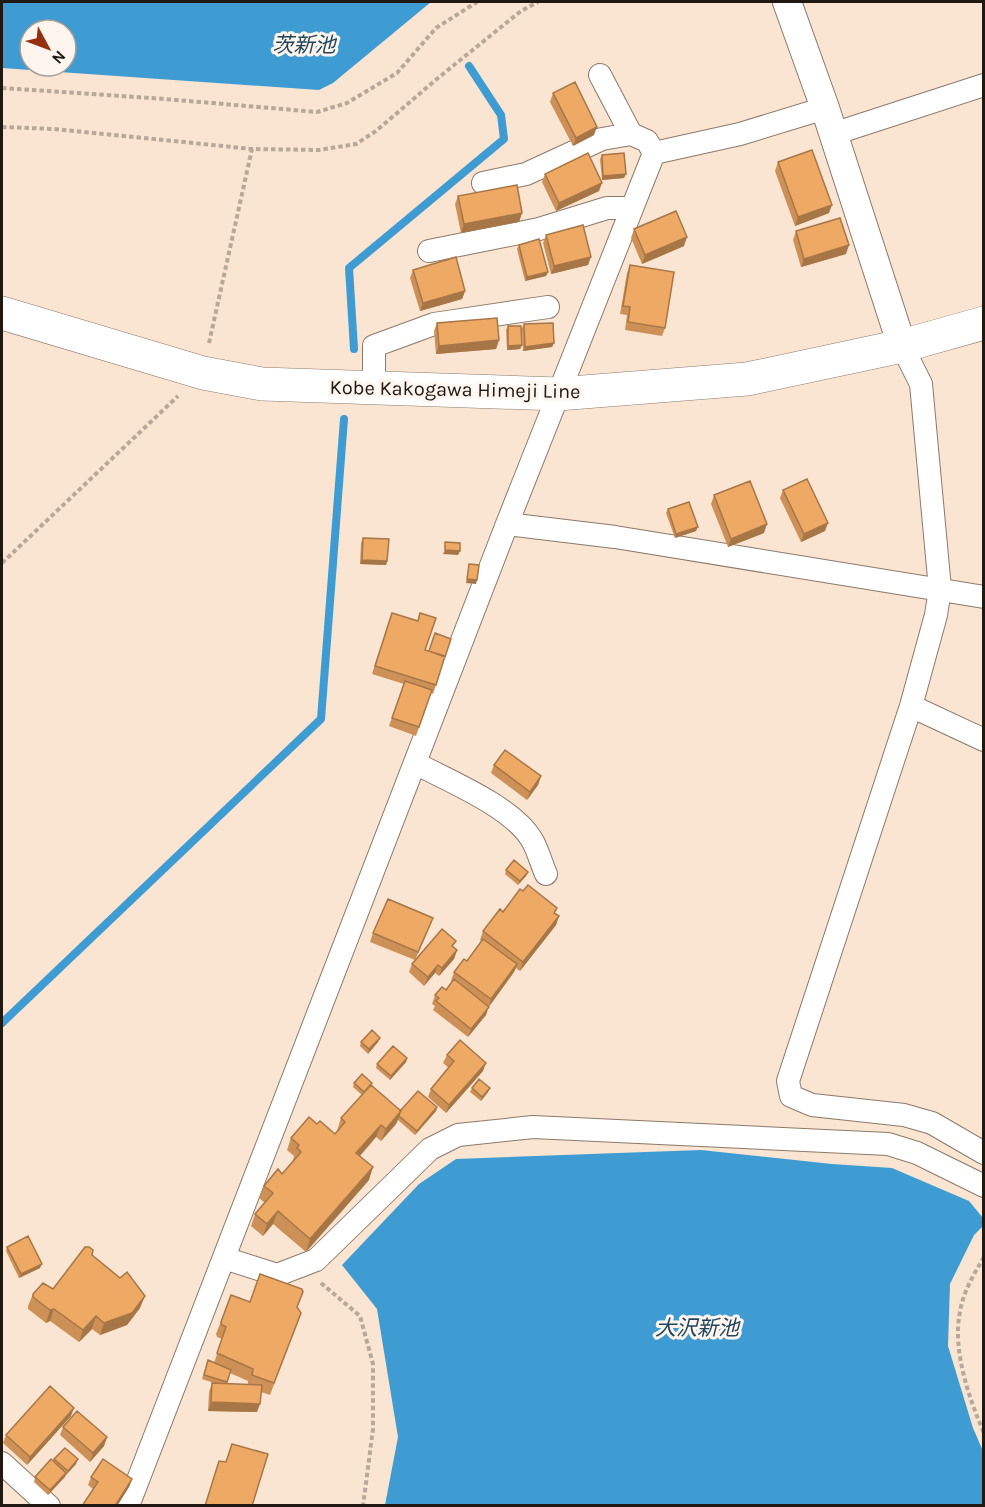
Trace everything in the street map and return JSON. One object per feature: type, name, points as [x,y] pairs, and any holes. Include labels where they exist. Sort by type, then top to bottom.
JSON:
[{"type":"main road","name":"Kobe Kakogawa Himeji Line","points":[[2,312],[203,373],[262,384],[558,394],[747,379],[902,346],[984,323]]},
{"type":"street","points":[[787,2],[829,121],[902,346],[921,384],[940,589],[936,615],[911,706],[788,1081],[791,1096],[800,1101],[812,1105],[904,1115],[922,1120],[960,1138],[984,1154]]},
{"type":"street","points":[[600,75],[631,134]]},
{"type":"street","points":[[654,153],[740,134],[829,121],[984,85]]},
{"type":"street","points":[[483,183],[526,174],[602,139],[631,134],[647,141],[654,153]]},
{"type":"street","points":[[128,1506],[507,524],[654,153]]},
{"type":"street","points":[[429,251],[539,229],[607,208],[632,208]]},
{"type":"street","points":[[374,388],[374,346],[434,324],[548,307]]},
{"type":"street","points":[[507,524],[615,537],[984,597]]},
{"type":"street","points":[[911,706],[984,740]]},
{"type":"street","points":[[415,763],[495,806],[517,822],[531,839],[546,874]]},
{"type":"street","points":[[224,1258],[277,1275],[316,1260],[429,1149],[458,1135],[533,1127],[888,1144],[917,1153],[984,1186]]},
{"type":"street","points":[[2,1463],[49,1506]]},
{"type":"path","points":[[2,88],[317,112],[347,103],[397,73],[436,28],[477,2]]},
{"type":"path","points":[[2,127],[54,129],[252,149],[319,150],[356,144],[376,131],[521,11],[538,2]]},
{"type":"path","points":[[2,562],[203,373],[252,149]]},
{"type":"path","points":[[984,1257],[970,1282],[959,1312],[959,1343],[966,1385],[984,1433]]},
{"type":"path","points":[[299,1267],[360,1316],[373,1364],[373,1429],[363,1506]]},
{"type":"water","name":"茨新池","points":[[2,2],[431,2],[333,83],[319,90],[78,73],[78,18],[18,18],[18,69],[2,68]]},
{"type":"water","name":"大沢新池","points":[[701,1150],[892,1168],[969,1201],[983,1218],[983,1226],[974,1235],[950,1284],[948,1346],[973,1428],[983,1451],[983,1505],[385,1505],[398,1437],[377,1309],[342,1265],[419,1184],[456,1159]]},
{"type":"building","points":[[575,82],[597,127],[576,138],[553,93]]},
{"type":"building","points":[[812,150],[832,205],[798,217],[778,162]]},
{"type":"building","points":[[588,153],[602,183],[559,203],[545,174]]},
{"type":"building","points":[[624,153],[626,174],[603,176],[602,155]]},
{"type":"building","points":[[517,185],[522,213],[464,224],[458,196]]},
{"type":"building","points":[[676,211],[687,237],[645,255],[634,229]]},
{"type":"building","points":[[840,218],[849,245],[804,259],[796,231]]},
{"type":"building","points":[[583,225],[591,257],[554,266],[546,235]]},
{"type":"building","points":[[539,239],[548,272],[527,277],[519,245]]},
{"type":"building","points":[[456,257],[465,291],[423,303],[413,270]]},
{"type":"building","points":[[630,265],[674,272],[665,328],[628,322],[630,307],[623,306]]},
{"type":"building","points":[[497,318],[499,340],[439,346],[437,323]]},
{"type":"building","points":[[553,323],[554,343],[525,347],[524,324]]},
{"type":"building","points":[[508,326],[521,326],[522,345],[508,346]]},
{"type":"building","points":[[807,479],[828,523],[804,534],[783,490]]},
{"type":"building","points":[[750,481],[767,524],[731,539],[714,495]]},
{"type":"building","points":[[689,502],[698,527],[676,534],[668,509]]},
{"type":"building","points":[[363,538],[389,539],[387,561],[362,560]]},
{"type":"building","points":[[445,542],[460,543],[460,551],[445,550]]},
{"type":"building","points":[[469,564],[479,565],[477,580],[467,579]]},
{"type":"building","points":[[392,613],[418,621],[420,613],[436,618],[425,650],[445,656],[436,685],[375,666]]},
{"type":"building","points":[[435,633],[451,639],[445,657],[429,651]]},
{"type":"building","points":[[405,681],[432,690],[419,727],[392,718]]},
{"type":"building","points":[[505,750],[541,776],[530,792],[494,765]]},
{"type":"building","points":[[514,860],[528,872],[520,881],[506,870]]},
{"type":"building","points":[[528,885],[557,908],[554,913],[559,916],[523,962],[483,931],[500,909],[503,912],[520,889],[523,891]]},
{"type":"building","points":[[388,899],[433,918],[418,952],[373,933]]},
{"type":"building","points":[[442,929],[456,941],[452,946],[457,950],[442,968],[438,965],[428,977],[412,964]]},
{"type":"building","points":[[483,939],[517,964],[491,999],[454,972],[464,959],[467,961]]},
{"type":"building","points":[[454,979],[489,1007],[471,1029],[436,1001],[439,998],[435,995],[442,987],[446,990]]},
{"type":"building","points":[[372,1030],[380,1038],[369,1049],[361,1042]]},
{"type":"building","points":[[460,1040],[486,1063],[449,1105],[431,1089],[454,1061],[447,1055]]},
{"type":"building","points":[[393,1046],[407,1058],[391,1076],[377,1064]]},
{"type":"building","points":[[362,1074],[372,1083],[364,1092],[354,1083]]},
{"type":"building","points":[[479,1079],[490,1088],[482,1097],[472,1088]]},
{"type":"building","points":[[371,1085],[401,1111],[386,1129],[381,1125],[356,1153],[373,1167],[310,1239],[278,1211],[267,1224],[255,1214],[273,1193],[264,1186],[278,1169],[282,1174],[301,1152],[297,1148],[299,1145],[291,1138],[309,1117],[317,1124],[320,1121],[335,1134],[345,1122],[341,1118]]},
{"type":"building","points":[[418,1091],[437,1107],[417,1131],[399,1116],[400,1111]]},
{"type":"building","points":[[28,1236],[42,1264],[21,1274],[7,1247]]},
{"type":"building","points":[[85,1247],[93,1250],[92,1255],[120,1278],[127,1272],[145,1296],[132,1313],[104,1323],[96,1316],[83,1330],[54,1309],[50,1310],[33,1297],[33,1294],[43,1283],[53,1289]]},
{"type":"building","points":[[260,1274],[302,1289],[303,1292],[297,1307],[301,1313],[274,1383],[252,1375],[253,1369],[217,1353],[226,1327],[221,1322],[231,1295],[250,1302]]},
{"type":"building","points":[[208,1360],[231,1370],[227,1382],[204,1375]]},
{"type":"building","points":[[212,1383],[262,1385],[260,1404],[211,1402]]},
{"type":"building","points":[[50,1386],[74,1408],[30,1457],[6,1435]]},
{"type":"building","points":[[77,1411],[107,1437],[93,1453],[63,1427]]},
{"type":"building","points":[[232,1444],[268,1454],[252,1506],[205,1506],[219,1461],[226,1462]]},
{"type":"building","points":[[65,1448],[78,1459],[68,1471],[54,1459]]},
{"type":"building","points":[[51,1459],[66,1473],[50,1490],[35,1477]]},
{"type":"building","points":[[103,1459],[132,1479],[115,1506],[82,1506],[98,1482],[91,1477]]},
{"type":"waterway","points":[[354,349],[349,268],[504,139],[501,115],[469,66]]},
{"type":"waterway","points":[[2,1023],[321,719],[344,419]]}]
